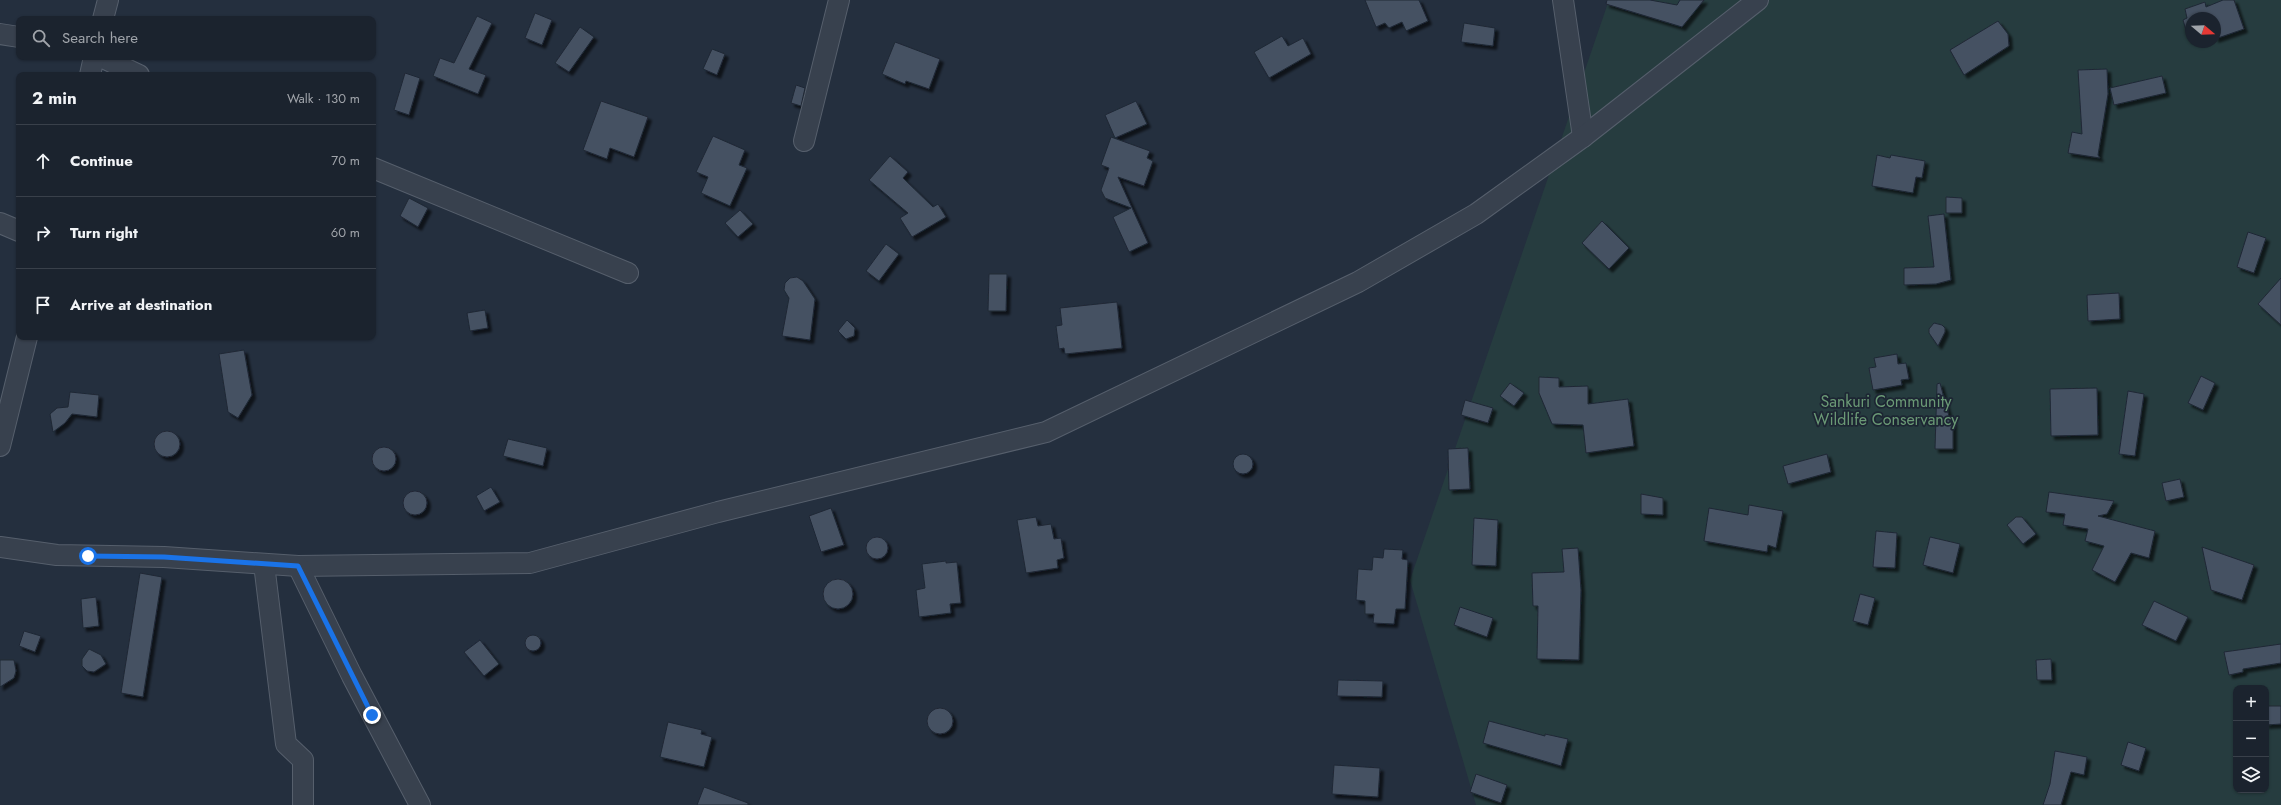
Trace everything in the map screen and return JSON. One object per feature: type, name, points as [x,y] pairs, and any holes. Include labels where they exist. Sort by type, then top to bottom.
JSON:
[{"type":"street","points":[[104,16],[108,0]]},
{"type":"street","points":[[804,141],[839,0]]},
{"type":"street","points":[[1563,0],[1583,137]]},
{"type":"street","points":[[0,547],[57,555],[164,557],[298,566],[530,563],[718,512],[1046,432],[1358,282],[1476,214],[1583,137],[1758,0]]},
{"type":"street","points":[[0,34],[16,37]]},
{"type":"street","points":[[91,72],[93,60]]},
{"type":"street","points":[[108,60],[134,72]]},
{"type":"street","points":[[376,169],[628,273]]},
{"type":"street","points":[[0,224],[16,230]]},
{"type":"street","points":[[0,446],[7,387],[26,340]]},
{"type":"street","points":[[264,564],[286,744],[302,760],[303,805]]},
{"type":"street","points":[[298,566],[352,676],[420,805]]},
{"type":"green space","name":"Sankuri Community Wildlife Conservancy","points":[[1609,0],[2281,0],[2281,805],[1476,805],[1410,580]]},
{"type":"building","points":[[1365,0],[1419,0],[1428,21],[1406,31],[1402,22],[1389,28],[1385,23],[1376,27]]},
{"type":"building","points":[[1607,0],[1650,0],[1677,5],[1680,0],[1704,0],[1682,27],[1606,4]]},
{"type":"building","points":[[2223,0],[2234,0],[2244,29],[2221,37],[2221,12],[2186,12],[2185,9],[2205,2],[2206,7]]},
{"type":"building","points":[[535,13],[552,20],[542,45],[525,38]]},
{"type":"building","points":[[477,16],[492,23],[469,69],[486,75],[478,94],[433,76],[440,58],[454,63]]},
{"type":"building","points":[[1998,21],[2008,34],[2009,46],[1964,75],[1950,50]]},
{"type":"building","points":[[1464,23],[1495,28],[1493,46],[1461,42]]},
{"type":"building","points":[[580,27],[594,37],[569,72],[555,63]]},
{"type":"building","points":[[1282,36],[1288,46],[1303,38],[1311,54],[1269,78],[1254,52]]},
{"type":"building","points":[[895,42],[940,59],[929,89],[906,81],[905,84],[882,74]]},
{"type":"building","points":[[712,49],[725,54],[717,75],[703,69]]},
{"type":"building","points":[[2107,69],[2108,94],[2098,155],[2100,158],[2068,153],[2072,132],[2082,134],[2078,70]]},
{"type":"building","points":[[405,73],[420,78],[409,115],[394,110]]},
{"type":"building","points":[[2162,76],[2166,93],[2114,105],[2110,88]]},
{"type":"building","points":[[796,85],[805,88],[801,106],[791,103]]},
{"type":"building","points":[[601,101],[648,117],[634,157],[610,148],[607,159],[583,150]]},
{"type":"building","points":[[1136,101],[1147,124],[1115,138],[1105,115]]},
{"type":"building","points":[[713,136],[745,150],[739,165],[747,168],[730,206],[701,193],[708,177],[696,172]]},
{"type":"building","points":[[1111,137],[1150,151],[1147,158],[1153,161],[1144,186],[1118,177],[1148,243],[1129,252],[1113,217],[1131,208],[1105,198],[1101,190],[1109,168],[1101,165]]},
{"type":"building","points":[[1877,155],[1890,158],[1891,155],[1925,161],[1922,178],[1916,177],[1913,193],[1872,186]]},
{"type":"building","points":[[890,156],[908,172],[903,178],[933,207],[938,204],[946,217],[912,237],[900,218],[908,213],[869,180]]},
{"type":"building","points":[[1946,197],[1962,198],[1962,213],[1946,213]]},
{"type":"building","points":[[409,198],[428,208],[418,227],[400,216]]},
{"type":"building","points":[[740,210],[753,224],[738,237],[725,223]]},
{"type":"building","points":[[1944,214],[1951,280],[1936,284],[1904,285],[1904,268],[1934,267],[1928,216]]},
{"type":"building","points":[[1602,221],[1629,248],[1609,269],[1582,243]]},
{"type":"building","points":[[2248,232],[2266,238],[2254,273],[2237,267]]},
{"type":"building","points":[[886,244],[899,254],[879,281],[866,271]]},
{"type":"building","points":[[989,274],[1007,274],[1006,311],[988,311]]},
{"type":"building","points":[[797,277],[803,281],[815,299],[810,340],[782,336],[789,298],[784,290],[785,283],[790,278]]},
{"type":"building","points":[[2281,278],[2281,325],[2258,304]]},
{"type":"building","points":[[2119,293],[2120,319],[2088,321],[2087,295]]},
{"type":"building","points":[[1117,302],[1122,348],[1065,354],[1064,348],[1059,349],[1056,326],[1062,325],[1060,308]]},
{"type":"building","points":[[485,310],[488,328],[470,331],[467,313]]},
{"type":"building","points":[[847,320],[855,328],[854,336],[846,339],[838,331]]},
{"type":"building","points":[[1934,323],[1942,325],[1945,328],[1945,332],[1938,346],[1929,333],[1929,329]]},
{"type":"building","points":[[244,350],[252,395],[238,418],[228,412],[219,354]]},
{"type":"building","points":[[1897,354],[1898,364],[1906,363],[1909,379],[1901,380],[1902,385],[1873,390],[1869,368],[1876,367],[1874,358]]},
{"type":"building","points":[[2201,376],[2215,383],[2203,410],[2188,403]]},
{"type":"building","points":[[1539,377],[1559,378],[1559,387],[1588,386],[1588,404],[1628,399],[1634,446],[1586,453],[1583,425],[1552,424],[1539,393]]},
{"type":"building","points":[[1510,383],[1524,393],[1514,406],[1500,396]]},
{"type":"building","points":[[1940,383],[1950,420],[1953,420],[1953,449],[1935,449],[1937,384]]},
{"type":"building","points":[[2097,388],[2098,435],[2051,436],[2050,389]]},
{"type":"building","points":[[2128,391],[2144,394],[2135,456],[2119,454]]},
{"type":"building","points":[[70,392],[99,395],[97,417],[72,414],[65,423],[53,432],[50,414],[57,408],[68,407]]},
{"type":"building","points":[[1465,400],[1493,408],[1488,423],[1461,415]]},
{"type":"building","points":[[167,431],[176,435],[180,444],[176,453],[167,457],[158,453],[154,444],[158,435]]},
{"type":"building","points":[[508,439],[547,448],[543,466],[503,456]]},
{"type":"building","points":[[384,447],[393,450],[396,459],[393,468],[384,471],[375,468],[372,459],[375,450]]},
{"type":"building","points":[[1468,448],[1470,489],[1449,490],[1448,449]]},
{"type":"building","points":[[1243,454],[1250,457],[1253,464],[1250,471],[1243,474],[1236,471],[1233,464],[1236,457]]},
{"type":"building","points":[[1827,454],[1831,472],[1788,484],[1783,466]]},
{"type":"building","points":[[2180,479],[2184,497],[2166,501],[2162,483]]},
{"type":"building","points":[[491,487],[500,502],[484,511],[476,496]]},
{"type":"building","points":[[415,491],[424,494],[427,503],[424,512],[415,515],[406,512],[403,503],[406,494]]},
{"type":"building","points":[[2049,492],[2114,501],[2107,514],[2098,516],[2155,531],[2149,558],[2131,553],[2115,582],[2092,570],[2104,546],[2085,541],[2088,529],[2063,525],[2065,514],[2046,512]]},
{"type":"building","points":[[1641,494],[1663,498],[1663,515],[1641,514]]},
{"type":"building","points":[[1749,505],[1783,511],[1776,548],[1768,545],[1767,552],[1704,541],[1709,508],[1748,515]]},
{"type":"building","points":[[831,508],[844,545],[821,552],[809,516]]},
{"type":"building","points":[[1036,517],[1038,526],[1051,524],[1054,539],[1061,538],[1064,558],[1057,560],[1058,568],[1026,573],[1017,520]]},
{"type":"building","points":[[2016,517],[2022,517],[2036,534],[2023,544],[2007,525]]},
{"type":"building","points":[[1474,518],[1498,520],[1496,566],[1472,565]]},
{"type":"building","points":[[1876,531],[1897,533],[1895,568],[1873,567]]},
{"type":"building","points":[[877,537],[885,540],[888,548],[885,556],[877,559],[869,556],[866,548],[869,540]]},
{"type":"building","points":[[1930,537],[1960,544],[1953,573],[1923,565]]},
{"type":"building","points":[[2202,547],[2254,565],[2242,600],[2211,590]]},
{"type":"building","points":[[1578,548],[1581,590],[1579,660],[1537,659],[1538,606],[1533,606],[1532,573],[1564,572],[1562,549]]},
{"type":"building","points":[[1384,549],[1403,550],[1402,559],[1408,560],[1405,609],[1396,609],[1394,624],[1373,623],[1374,614],[1365,614],[1365,601],[1356,600],[1358,569],[1372,570],[1373,557],[1383,558]]},
{"type":"building","points":[[946,561],[946,563],[957,562],[961,603],[950,604],[951,613],[919,617],[916,590],[925,588],[922,564]]},
{"type":"building","points":[[140,573],[162,577],[143,697],[121,693]]},
{"type":"building","points":[[838,579],[849,583],[853,594],[849,605],[838,609],[827,605],[823,594],[827,583]]},
{"type":"building","points":[[1860,594],[1875,598],[1868,625],[1853,621]]},
{"type":"building","points":[[96,597],[99,626],[83,628],[81,599]]},
{"type":"building","points":[[2154,601],[2188,617],[2176,641],[2142,625]]},
{"type":"building","points":[[1460,607],[1493,618],[1487,637],[1454,625]]},
{"type":"building","points":[[24,631],[41,636],[35,652],[19,646]]},
{"type":"building","points":[[533,635],[540,640],[541,643],[536,650],[533,651],[526,646],[525,643],[530,636]]},
{"type":"building","points":[[480,640],[499,664],[484,676],[464,652]]},
{"type":"building","points":[[2281,644],[2281,663],[2243,669],[2243,672],[2229,675],[2224,652]]},
{"type":"building","points":[[89,649],[101,655],[106,664],[94,672],[87,671],[82,666],[82,659]]},
{"type":"building","points":[[2051,659],[2052,680],[2037,680],[2036,660]]},
{"type":"building","points":[[0,660],[14,660],[16,671],[14,678],[0,687]]},
{"type":"building","points":[[1338,680],[1383,681],[1382,697],[1337,696]]},
{"type":"building","points":[[2269,706],[2281,706],[2281,724],[2269,725]]},
{"type":"building","points":[[940,708],[949,712],[953,721],[949,730],[940,734],[931,730],[927,721],[931,712]]},
{"type":"building","points":[[1489,721],[1545,736],[1545,734],[1568,739],[1561,766],[1483,743]]},
{"type":"building","points":[[668,722],[702,730],[701,734],[712,737],[704,767],[660,757]]},
{"type":"building","points":[[2128,742],[2146,748],[2139,771],[2121,765]]},
{"type":"building","points":[[2055,751],[2087,757],[2084,775],[2071,772],[2061,805],[2043,805],[2050,784]]},
{"type":"building","points":[[1334,765],[1380,768],[1378,797],[1332,794]]},
{"type":"building","points":[[1476,774],[1507,785],[1501,803],[1470,792]]},
{"type":"building","points":[[704,787],[748,803],[748,805],[697,805]]},
{"type":"route","points":[[88,556],[164,557],[298,566],[372,715]]}]
